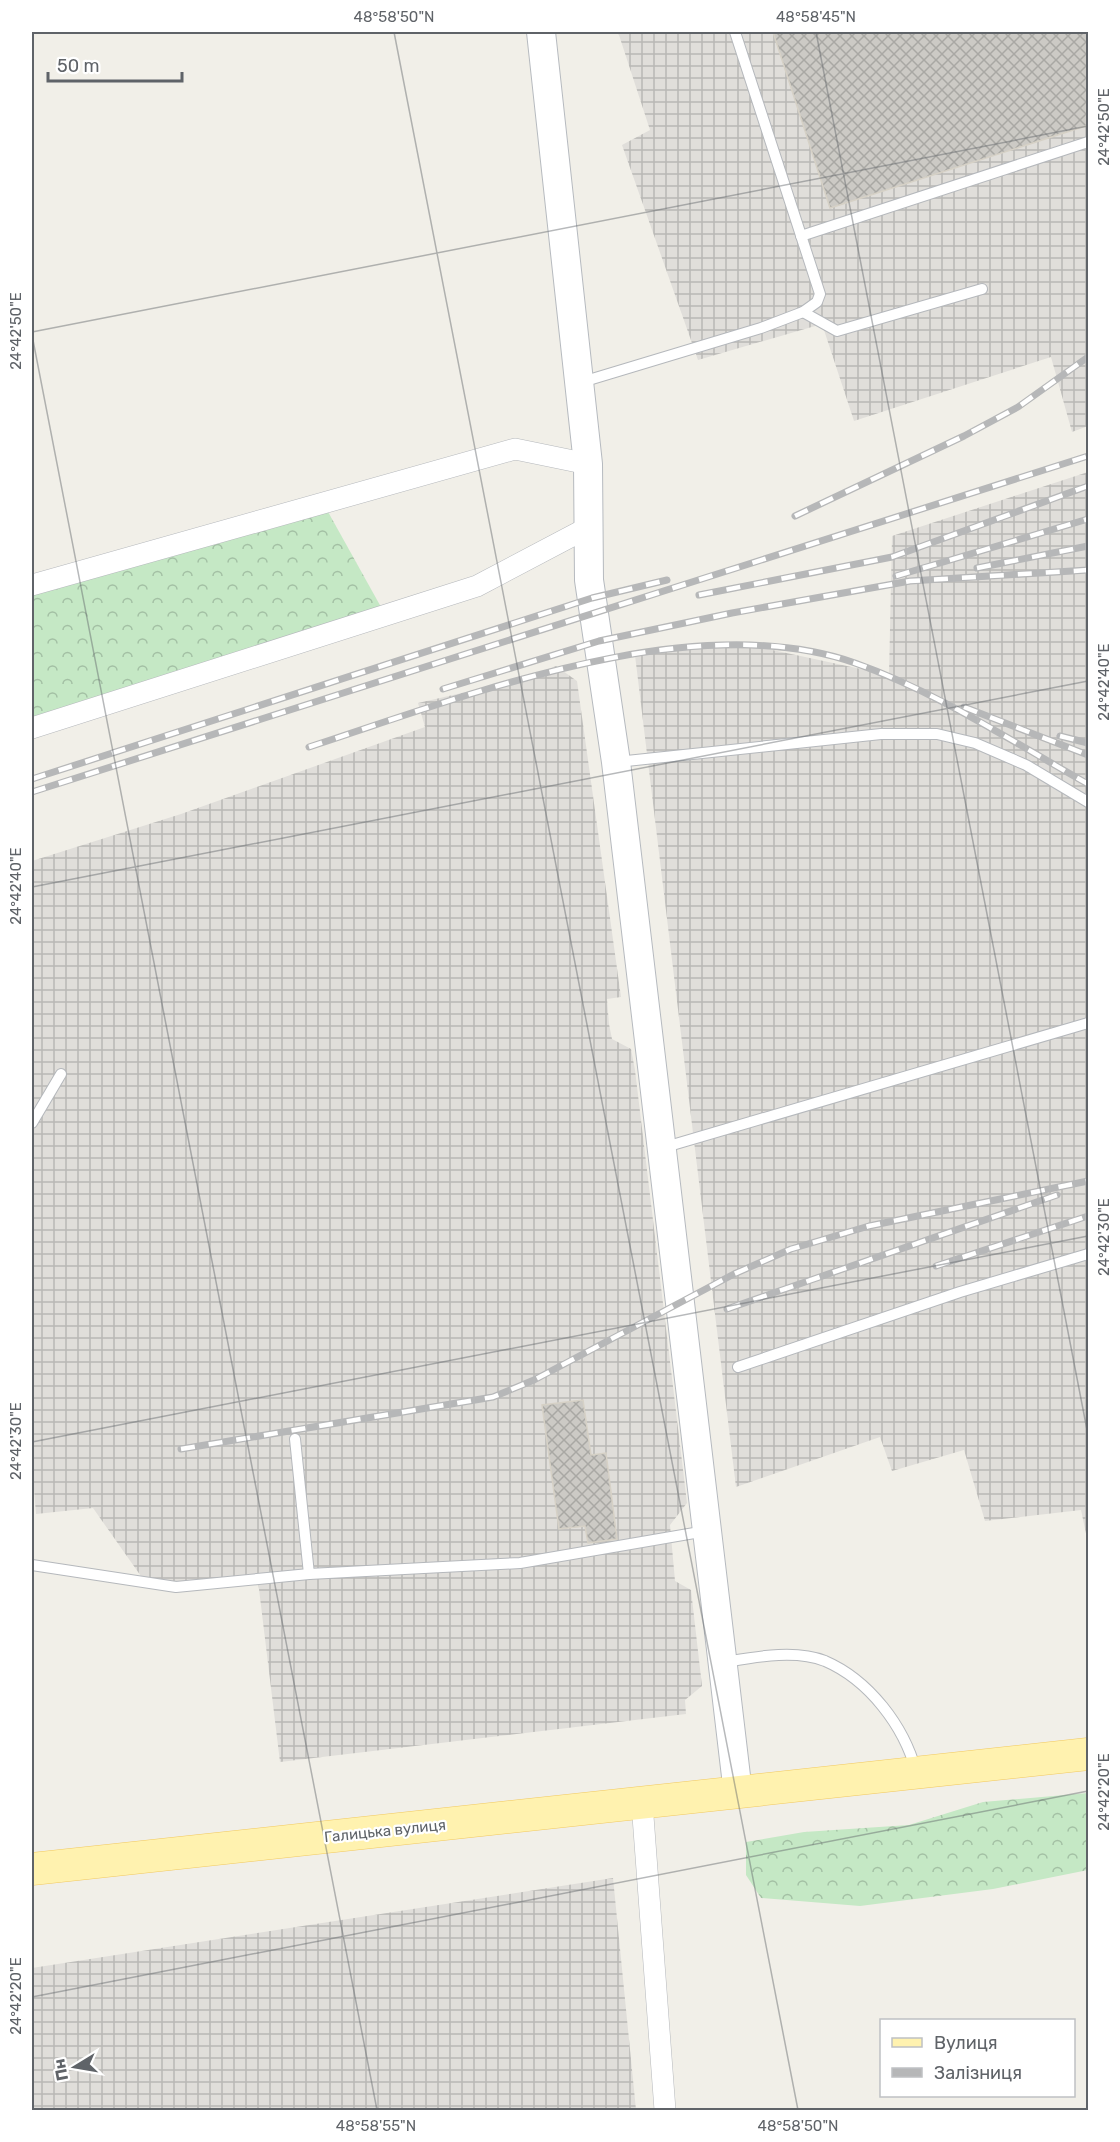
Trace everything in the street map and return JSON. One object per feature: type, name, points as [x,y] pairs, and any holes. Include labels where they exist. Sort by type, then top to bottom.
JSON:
[{"type":"main road","name":"Галицька вулиця","points":[[32,1869],[1089,1754]]},
{"type":"street","points":[[541,32],[588,464],[589,580],[598,625],[616,762],[738,1793]]},
{"type":"street","points":[[32,585],[515,449],[588,464]]},
{"type":"street","points":[[32,728],[477,586],[588,528]]},
{"type":"street","points":[[642,1803],[665,2110]]},
{"type":"lane","points":[[579,383],[761,328],[803,312],[817,302],[819,294],[735,32]]},
{"type":"lane","points":[[801,236],[1089,142]]},
{"type":"lane","points":[[803,312],[837,331],[982,289]]},
{"type":"lane","points":[[616,762],[881,734],[937,734],[975,742],[1016,760],[1089,802]]},
{"type":"lane","points":[[662,1148],[1089,1023]]},
{"type":"lane","points":[[32,1123],[61,1074]]},
{"type":"lane","points":[[738,1367],[960,1292],[1089,1254]]},
{"type":"lane","points":[[295,1440],[309,1574]]},
{"type":"lane","points":[[32,1565],[176,1587],[309,1574],[520,1563],[706,1531]]},
{"type":"lane","points":[[722,1663],[785,1655],[824,1661],[849,1675],[875,1697],[902,1734],[917,1772]]},
{"type":"shaded area","points":[[618,32],[1088,32],[1088,426],[1072,432],[1051,357],[854,421],[822,324],[698,360],[622,145],[650,130]]},
{"type":"shaded area","points":[[1088,472],[1088,1543],[1081,1510],[985,1521],[964,1450],[892,1471],[880,1437],[736,1487],[635,655],[744,644],[889,675],[892,536]]},
{"type":"shaded area","points":[[556,666],[577,681],[621,997],[607,999],[609,1024],[612,1039],[631,1049],[635,1070],[687,1503],[670,1525],[675,1581],[691,1590],[702,1686],[685,1700],[686,1714],[280,1762],[258,1581],[150,1589],[93,1508],[36,1514],[32,1464],[32,861],[181,814],[425,727],[418,703],[523,679]]},
{"type":"shaded area","points":[[613,1878],[636,2110],[32,2110],[32,1968]]},
{"type":"green space","points":[[322,501],[386,616],[32,728],[32,585]]},
{"type":"green space","points":[[1088,1793],[1088,1870],[993,1889],[860,1906],[761,1898],[746,1875],[746,1842],[804,1832],[909,1825],[983,1802]]},
{"type":"building","points":[[773,32],[1089,32],[1089,125],[830,208]]},
{"type":"building","points":[[583,1400],[591,1455],[606,1453],[617,1539],[588,1543],[585,1526],[559,1529],[542,1405]]},
{"type":"railway","points":[[795,516],[964,436],[1018,407],[1088,357]]},
{"type":"railway","points":[[32,792],[1088,456]]},
{"type":"railway","points":[[699,595],[892,557],[1088,486]]},
{"type":"railway","points":[[896,576],[1088,519]]},
{"type":"railway","points":[[977,568],[1088,546]]},
{"type":"railway","points":[[443,689],[599,641],[732,613],[910,581],[1088,570]]},
{"type":"railway","points":[[32,779],[592,598],[667,580]]},
{"type":"railway","points":[[309,747],[438,704],[580,664],[652,651],[723,645],[791,648],[855,663],[915,688],[1088,784]]},
{"type":"railway","points":[[964,707],[1088,755]]},
{"type":"railway","points":[[1060,736],[1088,743]]},
{"type":"railway","points":[[181,1449],[493,1397],[534,1380],[734,1274],[791,1249],[869,1226],[1088,1181]]},
{"type":"railway","points":[[727,1309],[1057,1195]]},
{"type":"railway","points":[[936,1266],[1088,1216]]}]
